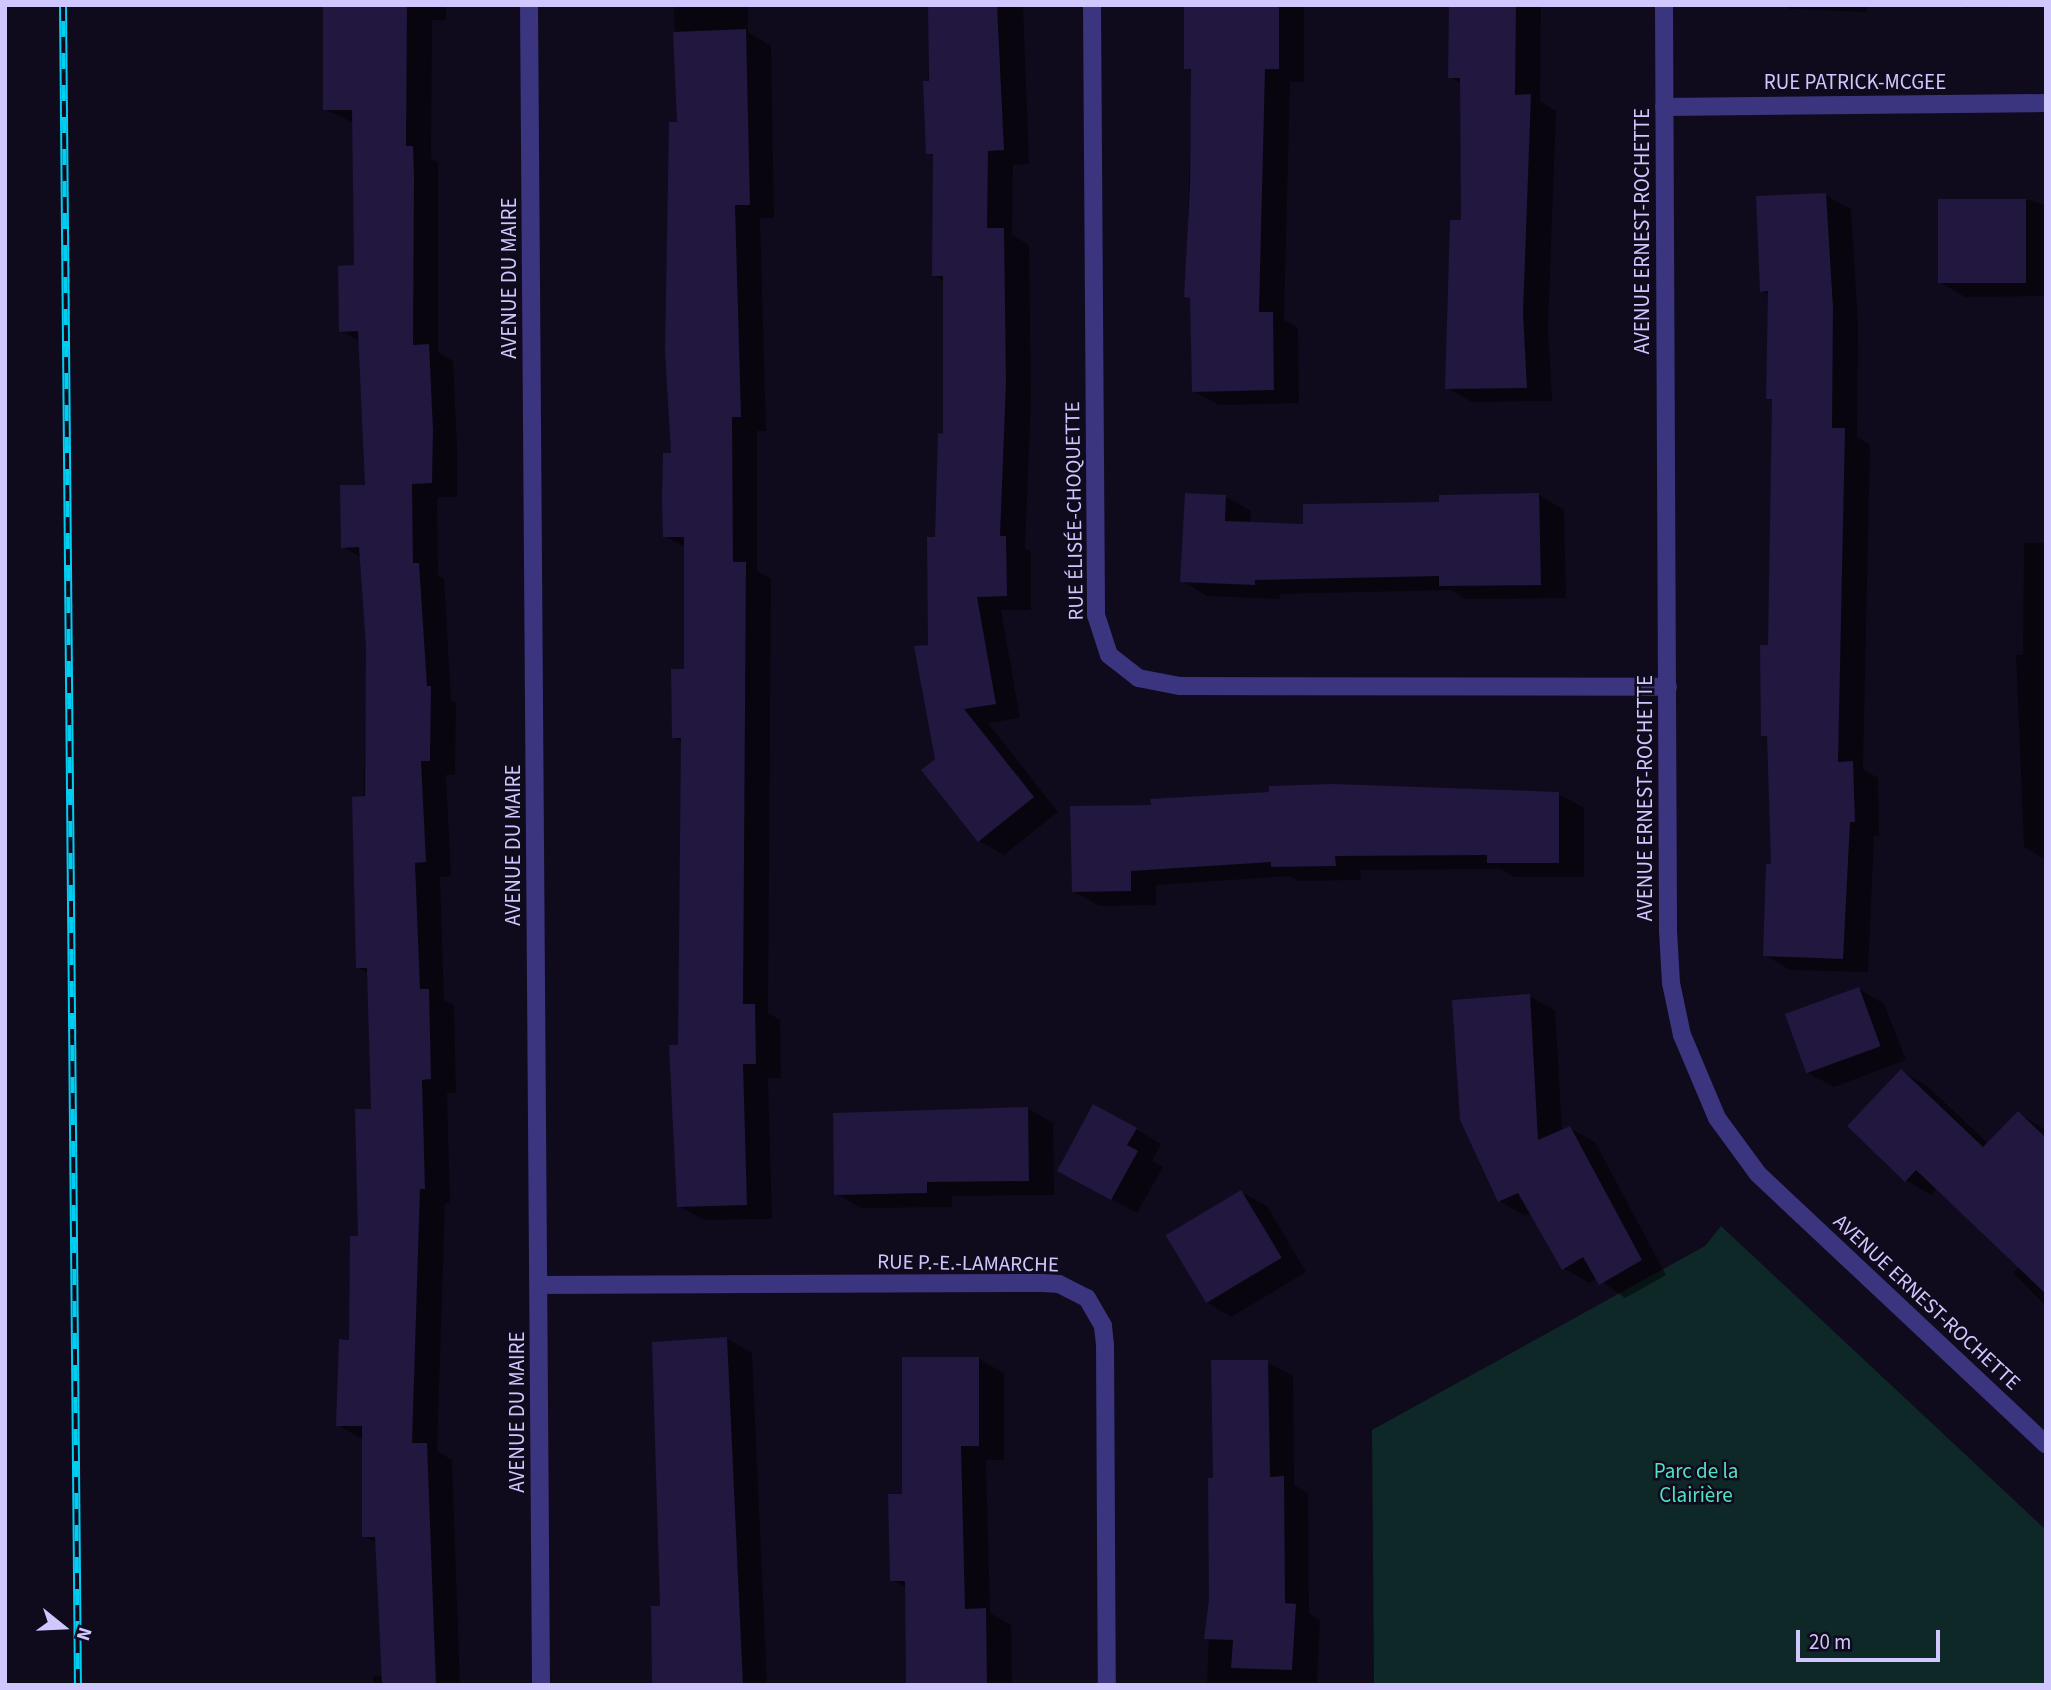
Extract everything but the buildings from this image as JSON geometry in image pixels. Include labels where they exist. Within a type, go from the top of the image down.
[{"type":"street","name":"AVENUE DU MAIRE","points":[[529,5],[541,1685]]},
{"type":"street","name":"RUE ÉLISÉE-CHOQUETTE","points":[[1092,5],[1096,615],[1109,655],[1138,678],[1180,686],[1668,687]]},
{"type":"street","name":"AVENUE ERNEST-ROCHETTE","points":[[1664,5],[1671,983],[1682,1035],[1704,1092],[1758,1174],[2046,1444]]},
{"type":"street","name":"RUE PATRICK-MCGEE","points":[[1664,107],[2046,103]]},
{"type":"street","name":"RUE P.-E.-LAMARCHE","points":[[539,1285],[1042,1283],[1059,1284],[1087,1298],[1103,1326],[1105,1344],[1107,1685]]},
{"type":"green space","name":"Parc de la Clairière","points":[[1721,1226],[2046,1530],[2046,1685],[1374,1685],[1372,1430],[1705,1246]]},
{"type":"railway","points":[[63,5],[78,1685]]}]
